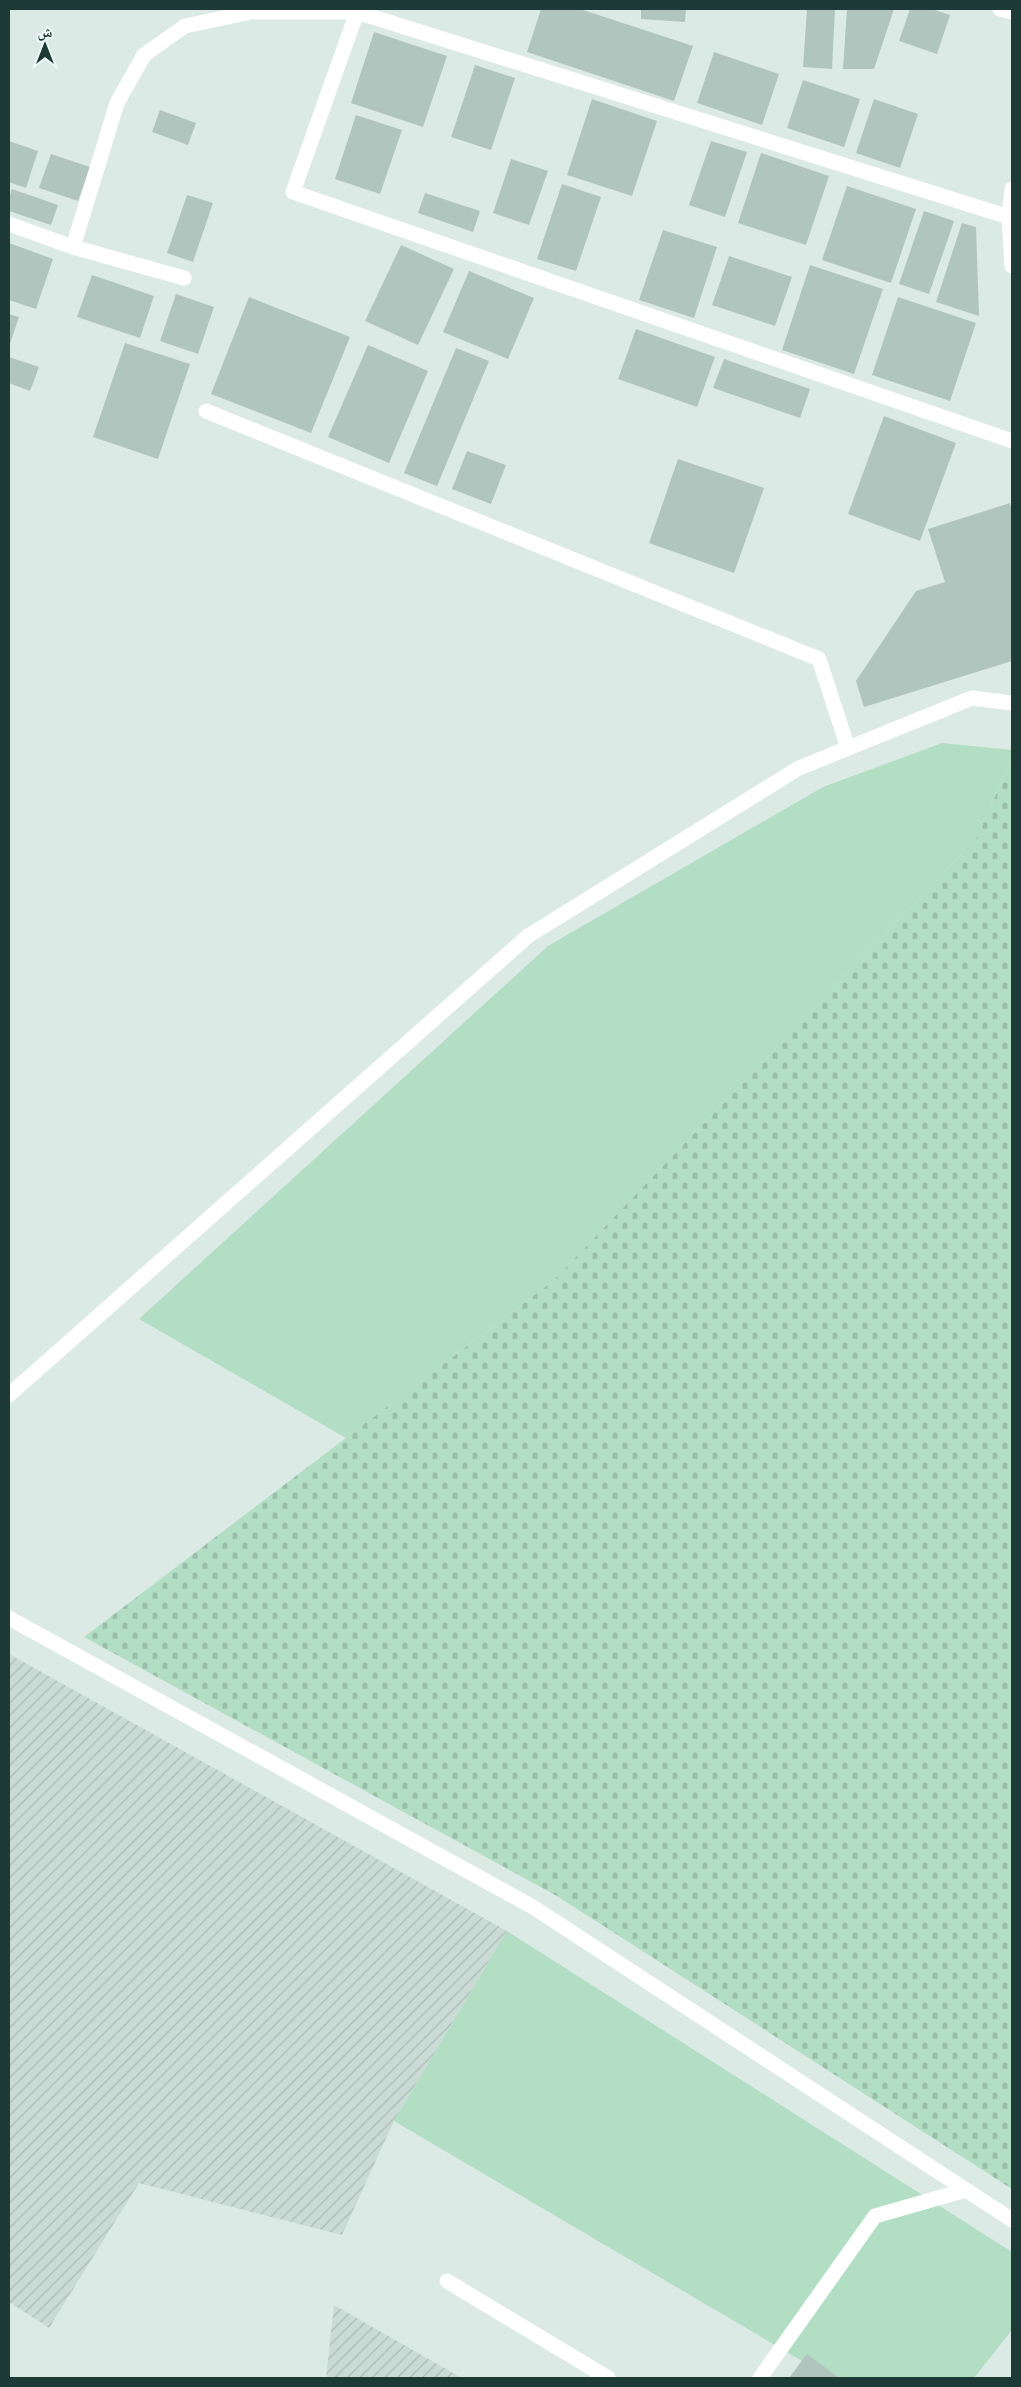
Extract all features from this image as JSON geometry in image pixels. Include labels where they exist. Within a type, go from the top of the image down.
[{"type":"street","points":[[73,248],[117,104],[144,55],[185,26],[251,12],[357,12],[373,9]]},
{"type":"street","points":[[1000,9],[1012,12]]},
{"type":"street","points":[[357,12],[1009,218]]},
{"type":"street","points":[[357,12],[293,192],[1012,441]]},
{"type":"street","points":[[1012,189],[1009,218],[1012,266]]},
{"type":"street","points":[[9,224],[73,248],[184,278]]},
{"type":"street","points":[[206,411],[819,659],[848,748]]},
{"type":"street","points":[[9,1395],[528,936],[799,768],[972,698],[1012,703]]},
{"type":"street","points":[[9,1618],[533,1907],[1012,2220]]},
{"type":"street","points":[[760,2378],[875,2216],[966,2190]]},
{"type":"street","points":[[447,2281],[608,2378]]},
{"type":"shaded area","points":[[9,1654],[507,1931],[394,2121],[342,2235],[139,2183],[49,2328],[9,2302]]},
{"type":"shaded area","points":[[334,2305],[462,2378],[326,2378]]},
{"type":"green space","points":[[942,743],[1012,750],[1012,759],[976,839],[554,1280],[346,1438],[139,1319],[548,946],[823,787]]},
{"type":"green space","points":[[1012,759],[1012,2189],[557,1896],[84,1637],[554,1280],[976,839]]},
{"type":"green space","points":[[507,1931],[1012,2252],[1012,2330],[974,2378],[831,2378],[394,2121]]},
{"type":"building","points":[[541,9],[580,9],[693,46],[674,101],[527,52]]},
{"type":"building","points":[[641,9],[686,9],[685,22],[641,19]]},
{"type":"building","points":[[807,9],[835,9],[832,69],[803,67]]},
{"type":"building","points":[[847,9],[894,9],[874,69],[843,69]]},
{"type":"building","points":[[910,9],[932,9],[950,15],[937,54],[899,41]]},
{"type":"building","points":[[374,32],[447,56],[423,127],[351,103]]},
{"type":"building","points":[[714,52],[779,74],[762,125],[697,103]]},
{"type":"building","points":[[475,65],[515,78],[491,150],[451,137]]},
{"type":"building","points":[[803,80],[860,99],[844,147],[787,128]]},
{"type":"building","points":[[592,99],[657,121],[632,196],[567,175]]},
{"type":"building","points":[[874,99],[918,114],[900,168],[856,153]]},
{"type":"building","points":[[160,110],[196,123],[188,145],[152,132]]},
{"type":"building","points":[[356,115],[402,130],[380,194],[335,179]]},
{"type":"building","points":[[9,141],[38,151],[26,188],[9,182]]},
{"type":"building","points":[[711,141],[747,152],[725,217],[689,205]]},
{"type":"building","points":[[761,153],[829,176],[806,245],[738,223]]},
{"type":"building","points":[[51,154],[90,167],[78,201],[39,188]]},
{"type":"building","points":[[511,159],[548,171],[529,225],[493,213]]},
{"type":"building","points":[[562,184],[601,197],[576,271],[537,259]]},
{"type":"building","points":[[847,186],[916,209],[891,283],[822,260]]},
{"type":"building","points":[[12,189],[58,205],[51,225],[9,211],[9,198]]},
{"type":"building","points":[[425,193],[480,211],[473,232],[418,213]]},
{"type":"building","points":[[187,195],[213,203],[193,262],[167,253]]},
{"type":"building","points":[[924,211],[954,221],[929,294],[899,284]]},
{"type":"building","points":[[962,223],[976,227],[979,316],[936,302]]},
{"type":"building","points":[[663,230],[717,247],[694,318],[639,300]]},
{"type":"building","points":[[9,243],[53,259],[36,309],[9,300]]},
{"type":"building","points":[[401,245],[454,269],[418,345],[365,321]]},
{"type":"building","points":[[729,256],[792,277],[775,326],[712,305]]},
{"type":"building","points":[[810,265],[883,289],[854,374],[782,350]]},
{"type":"building","points":[[469,271],[534,298],[508,359],[443,332]]},
{"type":"building","points":[[92,275],[154,296],[140,338],[77,317]]},
{"type":"building","points":[[176,294],[214,307],[198,354],[160,341]]},
{"type":"building","points":[[249,297],[350,337],[311,433],[211,394]]},
{"type":"building","points":[[898,297],[976,323],[950,401],[872,375]]},
{"type":"building","points":[[9,314],[19,317],[10,344],[9,343]]},
{"type":"building","points":[[636,329],[715,357],[697,407],[618,379]]},
{"type":"building","points":[[125,343],[190,364],[158,459],[93,437]]},
{"type":"building","points":[[368,345],[428,371],[389,463],[328,437]]},
{"type":"building","points":[[456,348],[489,361],[437,486],[404,473]]},
{"type":"building","points":[[9,357],[39,367],[30,391],[9,383]]},
{"type":"building","points":[[724,359],[810,389],[800,418],[713,388]]},
{"type":"building","points":[[884,416],[956,443],[920,541],[848,514]]},
{"type":"building","points":[[467,451],[506,465],[491,504],[452,489]]},
{"type":"building","points":[[678,459],[764,488],[734,573],[649,543]]},
{"type":"building","points":[[1010,503],[1012,510],[1012,661],[864,707],[856,681],[916,591],[945,582],[928,529]]},
{"type":"building","points":[[807,2354],[839,2378],[789,2378]]}]
